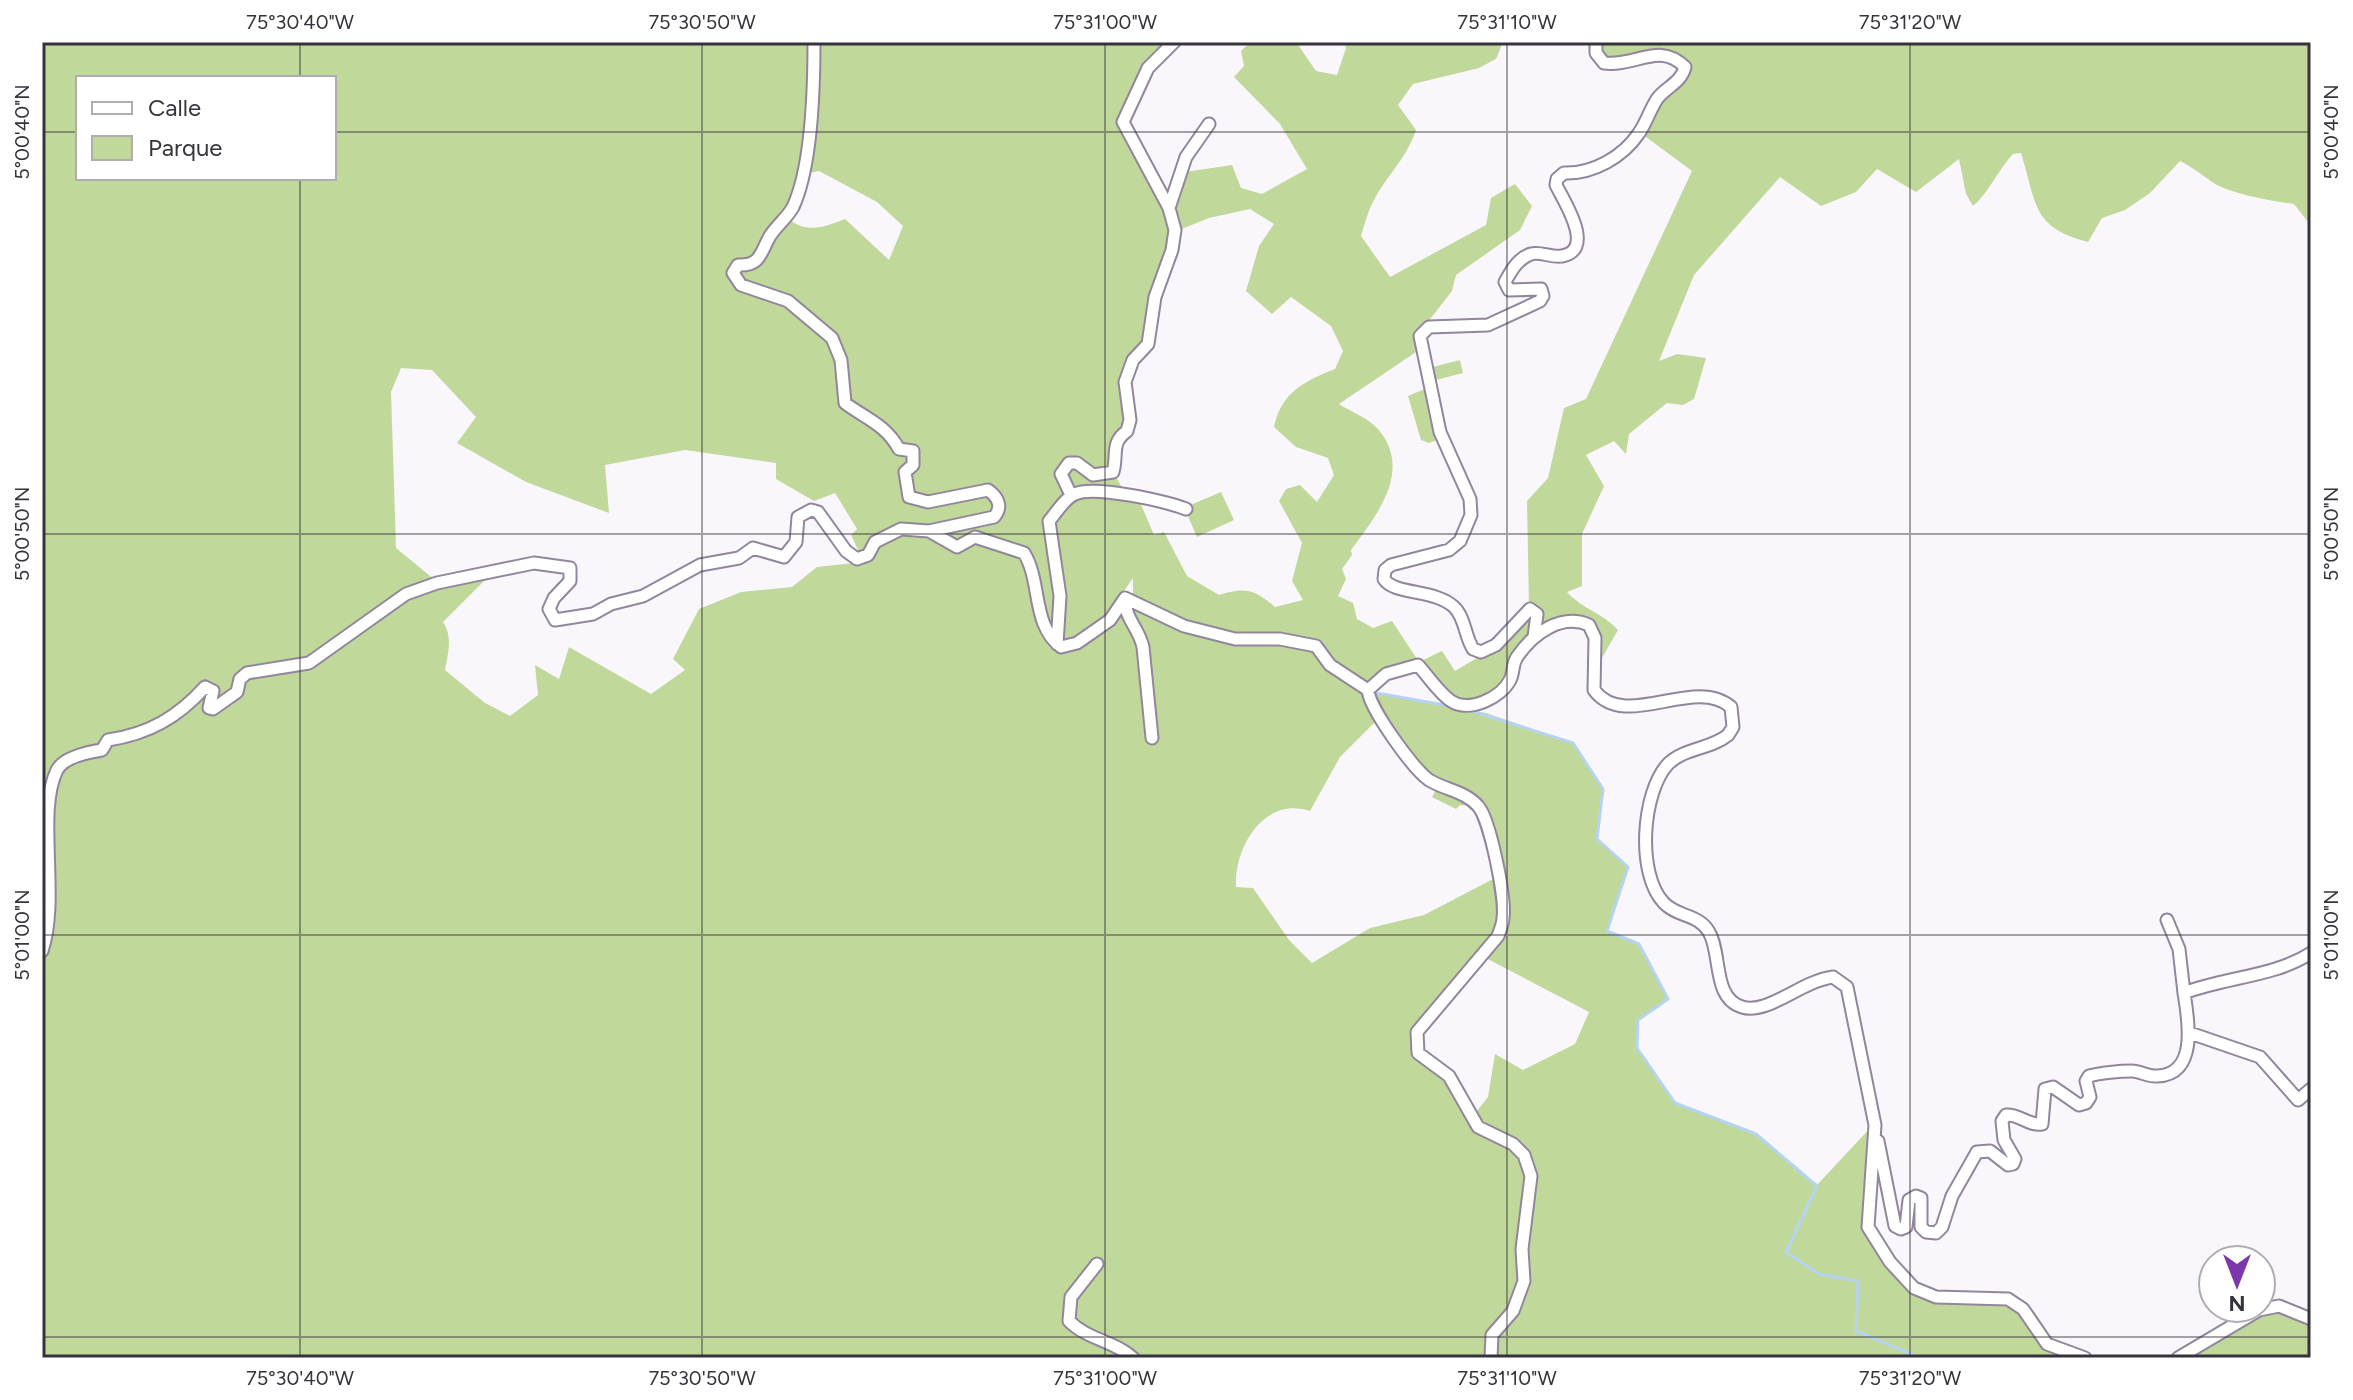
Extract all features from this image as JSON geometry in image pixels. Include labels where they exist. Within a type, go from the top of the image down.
[{"type":"street","points":[[42,951],[47,931],[51,871],[49,799],[57,770],[83,754],[102,750],[108,740],[168,722],[184,711],[205,687],[213,691],[209,708],[213,709],[237,692],[240,679],[247,673],[309,663],[406,594],[437,583],[534,563],[561,565],[573,573],[566,589],[554,598],[549,613],[555,620],[569,620],[643,596],[700,565],[739,558],[753,548],[784,557],[796,542],[798,517],[811,510],[818,512],[846,551],[857,559],[868,555],[875,542],[901,529],[929,531],[994,517],[999,507],[998,499],[988,490],[928,502],[909,497],[905,472],[913,465],[913,451],[899,449],[890,433],[878,422],[845,403],[841,360],[832,338],[788,301],[741,285],[733,273],[738,265],[750,265],[760,259],[772,233],[794,205],[813,112],[814,42]]},
{"type":"street","points":[[1071,495],[1061,474],[1063,467],[1077,463],[1093,475],[1102,477],[1113,472],[1114,447],[1118,438],[1127,431],[1130,420],[1125,382],[1133,360],[1148,344],[1155,297],[1172,250],[1175,230],[1169,208],[1123,122],[1148,68],[1174,42]]},
{"type":"street","points":[[1534,637],[1537,614],[1530,609],[1496,645],[1481,652],[1473,649],[1455,608],[1423,591],[1396,589],[1384,579],[1385,570],[1391,565],[1449,550],[1460,541],[1471,515],[1470,499],[1440,432],[1420,336],[1429,327],[1488,325],[1540,301],[1541,289],[1518,292],[1509,290],[1505,282],[1518,262],[1532,253],[1559,257],[1570,254],[1576,246],[1578,235],[1556,185],[1557,179],[1564,173],[1577,173],[1606,163],[1626,148],[1639,133],[1658,98],[1683,77],[1685,67],[1676,57],[1658,52],[1628,63],[1604,63],[1596,53],[1596,42]]},
{"type":"street","points":[[1169,208],[1186,157],[1209,124]]},
{"type":"street","points":[[1057,644],[1060,596],[1049,521],[1071,495],[1085,491],[1164,501],[1186,509]]},
{"type":"street","points":[[929,531],[957,547],[975,537],[1024,553],[1035,570],[1043,627],[1057,644],[1069,645],[1087,637],[1110,620],[1125,598]]},
{"type":"street","points":[[1125,598],[1184,626],[1235,639],[1280,639],[1316,646],[1330,665],[1368,690],[1370,704],[1387,730],[1426,778],[1465,795],[1480,807],[1503,899],[1503,919],[1498,936],[1417,1032],[1416,1044],[1418,1053],[1449,1076],[1478,1127],[1513,1144],[1524,1155],[1531,1176],[1522,1249],[1524,1281],[1513,1311],[1492,1335],[1491,1358]]},
{"type":"street","points":[[1125,598],[1125,614],[1139,633],[1143,647],[1152,738]]},
{"type":"street","points":[[1368,690],[1386,674],[1418,665],[1452,702],[1471,705],[1487,700],[1510,681],[1515,659],[1534,637],[1561,621],[1577,620],[1589,625],[1595,638],[1594,690],[1608,704],[1618,706],[1677,699],[1714,699],[1731,707],[1733,727],[1728,735],[1675,759],[1661,776],[1646,830],[1645,853],[1649,875],[1662,902],[1706,927],[1711,936],[1722,987],[1729,999],[1740,1006],[1771,1005],[1815,979],[1833,977],[1842,981],[1849,994],[1895,1226],[1901,1229],[1906,1227],[1909,1200],[1916,1196],[1921,1198],[1921,1227],[1926,1232],[1936,1233],[1942,1227],[1952,1196],[1977,1152],[1990,1151],[2008,1165],[2013,1164],[2015,1159],[2004,1140],[2002,1121],[2006,1115],[2015,1114],[2034,1125],[2042,1124],[2045,1089],[2053,1087],[2071,1101],[2086,1103],[2090,1097],[2086,1081],[2095,1074],[2132,1071],[2158,1077],[2181,1063],[2190,1033],[2179,949],[2167,920]]},
{"type":"street","points":[[2184,993],[2215,981],[2298,961],[2311,953]]},
{"type":"street","points":[[2190,1033],[2260,1057],[2298,1100],[2311,1089]]},
{"type":"street","points":[[1875,1125],[1868,1227],[1890,1262],[1914,1288],[1936,1297],[2008,1299],[2023,1309],[2047,1344],[2085,1358]]},
{"type":"street","points":[[1097,1264],[1071,1297],[1069,1321],[1081,1333],[1124,1350],[1133,1358]]},
{"type":"street","points":[[2178,1358],[2259,1310],[2279,1306],[2311,1319]]},
{"type":"green space","points":[[42,42],[811,42],[810,111],[791,204],[758,257],[730,272],[793,309],[823,334],[833,347],[838,361],[842,404],[911,454],[907,499],[981,494],[992,497],[994,512],[930,528],[900,526],[861,556],[851,535],[857,529],[835,493],[814,501],[776,479],[776,463],[685,450],[605,465],[609,513],[526,482],[457,443],[476,417],[432,370],[401,368],[391,392],[396,548],[435,580],[308,661],[248,669],[237,686],[212,706],[212,685],[182,709],[54,768],[42,940]]},
{"type":"green space","points":[[817,42],[1170,42],[1119,122],[1166,209],[1172,230],[1146,342],[1130,359],[1127,420],[1110,470],[1102,473],[1068,460],[1060,465],[1057,473],[1067,494],[1046,520],[1057,597],[1054,635],[1044,616],[1035,572],[1026,550],[1000,541],[957,544],[937,532],[995,520],[996,492],[928,499],[911,495],[908,449],[848,401],[844,359],[789,299],[738,278],[740,268],[749,267],[763,258],[789,219],[809,228],[845,219],[889,260],[903,226],[877,202],[819,171],[805,174]]},
{"type":"green space","points":[[1250,42],[1296,42],[1316,71],[1337,75],[1346,48],[1344,42],[1503,42],[1496,59],[1479,68],[1413,84],[1398,105],[1416,130],[1371,206],[1361,236],[1390,277],[1486,225],[1491,198],[1515,184],[1532,206],[1520,230],[1456,275],[1452,291],[1427,323],[1419,350],[1339,404],[1377,428],[1388,444],[1392,459],[1388,491],[1342,569],[1346,579],[1338,596],[1353,603],[1357,619],[1373,628],[1392,621],[1419,662],[1442,651],[1455,671],[1482,655],[1531,612],[1531,635],[1519,661],[1501,685],[1479,701],[1466,703],[1454,699],[1418,662],[1384,672],[1368,686],[1332,662],[1318,643],[1236,636],[1185,623],[1133,595],[1133,578],[1095,626],[1062,643],[1053,522],[1073,497],[1085,494],[1140,502],[1154,535],[1164,532],[1187,576],[1219,595],[1249,591],[1275,607],[1303,600],[1292,581],[1302,543],[1279,501],[1286,489],[1300,485],[1317,502],[1334,475],[1328,458],[1296,447],[1274,427],[1288,397],[1313,378],[1335,369],[1343,351],[1331,326],[1291,297],[1272,314],[1246,291],[1259,246],[1274,224],[1250,209],[1209,218],[1179,230],[1173,207],[1185,172],[1232,165],[1241,188],[1262,194],[1307,169],[1280,124],[1234,77],[1244,66],[1241,51]]},
{"type":"green space","points":[[1600,42],[2311,42],[2311,226],[2294,204],[2229,190],[2180,161],[2150,193],[2125,210],[2102,218],[2088,242],[2069,236],[2046,221],[2034,200],[2021,153],[2013,154],[1973,206],[1966,194],[1959,159],[1916,192],[1877,169],[1856,192],[1821,206],[1780,177],[1694,275],[1659,361],[1677,354],[1706,358],[1694,399],[1683,405],[1667,403],[1629,434],[1626,454],[1614,441],[1586,455],[1604,486],[1582,534],[1582,586],[1567,592],[1618,630],[1599,663],[1592,623],[1538,631],[1539,609],[1529,606],[1527,501],[1548,478],[1564,408],[1586,399],[1692,171],[1642,134],[1661,100],[1685,78],[1677,55],[1658,49],[1606,60],[1599,52]]},
{"type":"green space","points":[[1460,360],[1463,373],[1432,381],[1429,368]]},
{"type":"green space","points":[[1427,388],[1440,439],[1429,443],[1421,440],[1408,396]]},
{"type":"green space","points":[[1076,466],[1094,477],[1115,475],[1125,493],[1073,491],[1065,469]]},
{"type":"green space","points":[[1221,492],[1234,520],[1197,537],[1186,512],[1188,506]]},
{"type":"green space","points":[[901,532],[928,534],[956,550],[975,541],[1022,555],[1043,630],[1060,650],[1096,634],[1122,605],[1124,616],[1140,647],[1148,732],[1154,730],[1146,647],[1142,632],[1129,613],[1128,601],[1182,628],[1235,642],[1280,642],[1314,648],[1327,667],[1365,692],[1377,720],[1340,757],[1310,811],[1294,808],[1279,811],[1255,828],[1240,856],[1236,887],[1253,888],[1289,940],[1312,963],[1370,928],[1424,915],[1495,878],[1500,918],[1495,934],[1414,1030],[1415,1055],[1446,1079],[1476,1130],[1511,1147],[1521,1157],[1528,1177],[1519,1248],[1521,1281],[1510,1309],[1489,1333],[1487,1358],[1138,1358],[1072,1319],[1073,1298],[1103,1262],[1098,1258],[1070,1295],[1066,1316],[1082,1336],[1129,1358],[42,1358],[42,961],[53,904],[53,801],[58,776],[64,767],[84,756],[104,752],[110,742],[138,736],[163,725],[186,710],[207,690],[206,708],[214,712],[239,694],[249,676],[310,667],[408,597],[490,575],[443,622],[449,639],[445,670],[485,703],[510,716],[538,695],[535,665],[559,679],[569,647],[651,694],[685,670],[673,659],[699,609],[741,592],[792,587],[817,567],[863,562],[878,544]]},
{"type":"green space","points":[[1371,692],[1486,713],[1573,743],[1603,789],[1597,839],[1628,867],[1607,931],[1639,944],[1668,999],[1638,1020],[1637,1048],[1675,1103],[1756,1134],[1817,1185],[1872,1126],[1864,1227],[1911,1291],[2007,1302],[2021,1311],[2045,1346],[2079,1358],[1494,1358],[1495,1336],[1523,1296],[1527,1154],[1480,1125],[1473,1116],[1488,1097],[1495,1054],[1523,1070],[1575,1044],[1589,1012],[1484,957],[1506,919],[1483,806],[1429,776],[1390,728]]},
{"type":"green space","points":[[1437,788],[1473,806],[1460,805],[1456,809],[1432,797]]},
{"type":"green space","points":[[2277,1309],[2311,1322],[2311,1358],[2185,1358],[2242,1324],[2277,1324]]},
{"type":"waterway","points":[[1371,692],[1450,706]]},
{"type":"waterway","points":[[1469,710],[1573,743],[1603,789],[1597,839],[1628,867],[1607,931],[1639,944],[1668,999],[1638,1020],[1637,1048],[1675,1103],[1756,1134],[1817,1186],[1786,1252],[1819,1274],[1858,1281],[1856,1331],[1921,1358]]}]
